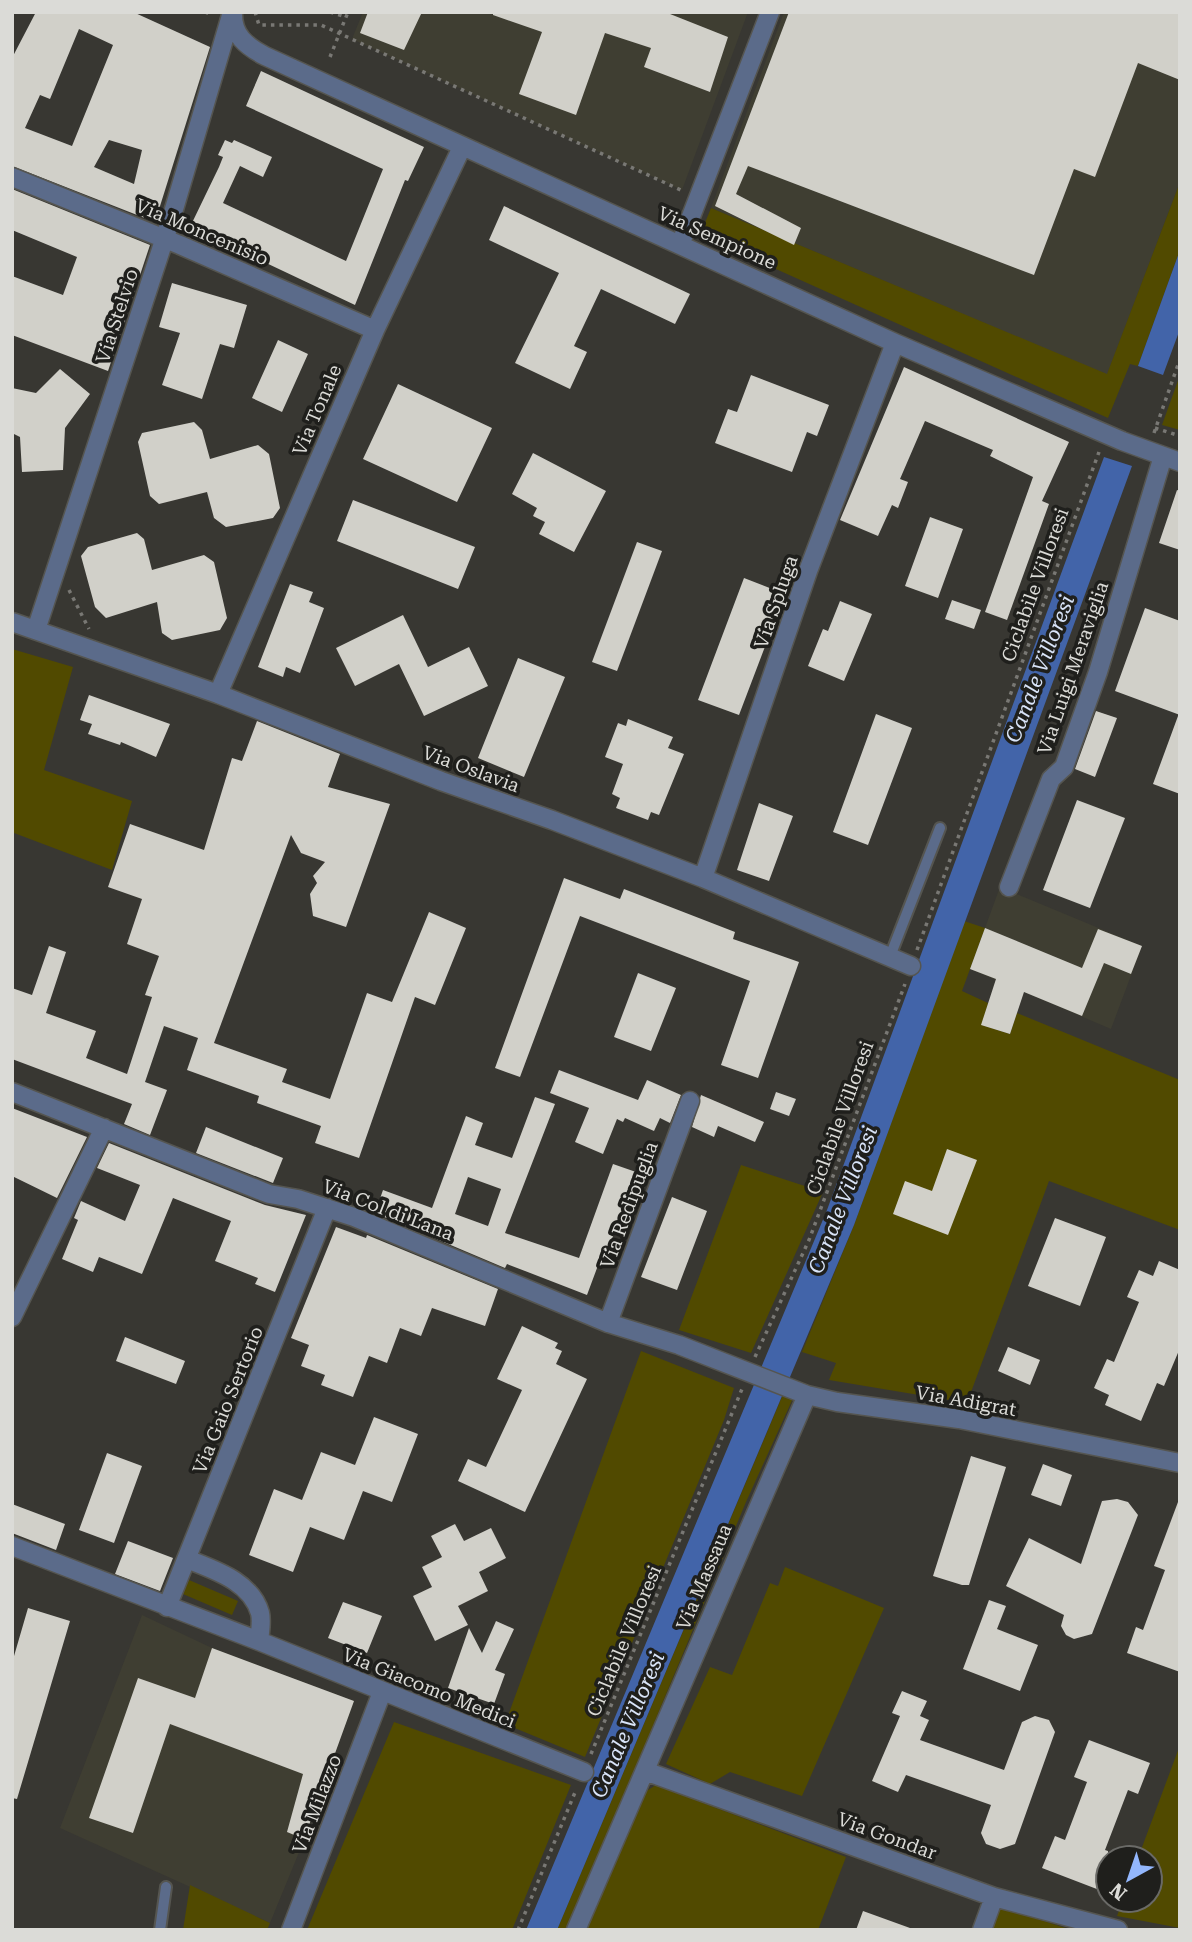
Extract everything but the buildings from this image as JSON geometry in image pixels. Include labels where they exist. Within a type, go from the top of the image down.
[{"type":"street","name":"Via Sempione","points":[[232,12],[237,34],[257,52],[895,343],[1122,441],[1171,459]]},
{"type":"street","name":"Via Stelvio","points":[[36,630],[164,238],[232,12]]},
{"type":"street","points":[[680,245],[770,12]]},
{"type":"street","name":"Via Tonale","points":[[218,694],[375,330],[461,146]]},
{"type":"street","name":"Via Moncenisio","points":[[12,177],[164,238],[375,330]]},
{"type":"street","name":"Via Spluga","points":[[703,878],[808,571],[895,343]]},
{"type":"street","name":"Via Luigi Meraviglia","points":[[1009,887],[1051,779],[1064,767],[1171,459]]},
{"type":"street","name":"Via Oslavia","points":[[12,622],[218,694],[703,878],[911,966]]},
{"type":"street","name":"Via Col di Lana","points":[[12,1093],[269,1194],[327,1208],[608,1323],[678,1345],[750,1373]]},
{"type":"street","name":"Via Redipuglia","points":[[608,1323],[690,1101]]},
{"type":"street","points":[[12,1317],[104,1128]]},
{"type":"street","name":"Via Gaio Sertorio","points":[[167,1607],[327,1208]]},
{"type":"street","name":"Via Adigrat","points":[[750,1373],[801,1393],[837,1402],[960,1419],[1180,1463]]},
{"type":"street","name":"Via Massaua","points":[[576,1930],[645,1771],[801,1393]]},
{"type":"street","name":"Via Giacomo Medici","points":[[12,1546],[259,1641],[584,1772]]},
{"type":"street","points":[[187,1559],[230,1577],[252,1597],[260,1614],[259,1641]]},
{"type":"street","name":"Via Milazzo","points":[[291,1930],[382,1692]]},
{"type":"street","name":"Via Gondar","points":[[645,1771],[994,1897],[1098,1928],[1118,1930]]},
{"type":"street","points":[[982,1930],[994,1897]]},
{"type":"lane","points":[[889,958],[940,828]]},
{"type":"lane","points":[[160,1930],[166,1887]]},
{"type":"path","points":[[205,12],[212,15]]},
{"type":"path","points":[[255,12],[259,25],[321,25],[340,33],[696,199]]},
{"type":"path","points":[[330,12],[347,15],[330,57]]},
{"type":"path","points":[[1153,436],[1180,359]]},
{"type":"path","points":[[1155,428],[1180,436]]},
{"type":"path","name":"Ciclabile Villoresi","points":[[518,1930],[750,1373],[809,1240],[1099,452],[1116,457],[1122,441]]},
{"type":"path","points":[[57,566],[101,653]]},
{"type":"shaded area","points":[[363,12],[748,12],[682,190],[352,39]]},
{"type":"shaded area","points":[[784,12],[1180,12],[1180,182],[1107,375],[711,208]]},
{"type":"shaded area","points":[[1180,182],[1180,250],[1138,366],[1130,364],[1108,418],[700,235],[711,208],[1107,374]]},
{"type":"shaded area","points":[[1180,375],[1180,430],[1162,425]]},
{"type":"shaded area","points":[[12,649],[73,667],[44,770],[132,801],[112,870],[14,833],[12,836]]},
{"type":"shaded area","points":[[1000,887],[1142,946],[1111,1029],[970,969]]},
{"type":"shaded area","points":[[964,921],[985,928],[962,991],[988,1003],[982,1025],[1010,1034],[1017,1013],[1180,1080],[1180,1230],[1049,1181],[967,1403],[829,1380],[836,1363],[802,1352],[854,1225]]},
{"type":"shaded area","points":[[741,1165],[823,1192],[751,1353],[679,1330]]},
{"type":"shaded area","points":[[641,1351],[734,1388],[724,1420],[585,1757],[505,1724]]},
{"type":"shaded area","points":[[784,1392],[794,1396],[746,1502],[568,1930],[557,1930]]},
{"type":"shaded area","points":[[785,1567],[884,1608],[802,1796],[730,1772],[710,1784],[666,1764],[710,1667],[732,1675],[770,1583],[778,1586]]},
{"type":"shaded area","points":[[189,1580],[238,1601],[232,1615],[183,1594]]},
{"type":"shaded area","points":[[142,1615],[212,1648],[354,1701],[302,1845],[270,1923],[60,1828]]},
{"type":"shaded area","points":[[394,1722],[571,1785],[512,1930],[307,1930]]},
{"type":"shaded area","points":[[1180,1745],[1180,1928],[1117,1916],[1164,1914],[1164,1844],[1143,1844]]},
{"type":"shaded area","points":[[656,1785],[846,1857],[818,1930],[583,1930],[640,1795]]},
{"type":"shaded area","points":[[190,1885],[270,1923],[267,1930],[183,1930]]},
{"type":"shaded area","points":[[999,1907],[1072,1930],[990,1930]]},
{"type":"water","points":[[1180,250],[1180,329],[1163,375],[1138,366]]},
{"type":"water","name":"Canale Villoresi","points":[[1104,457],[1132,466],[854,1225],[557,1930],[526,1930],[827,1210]]}]
